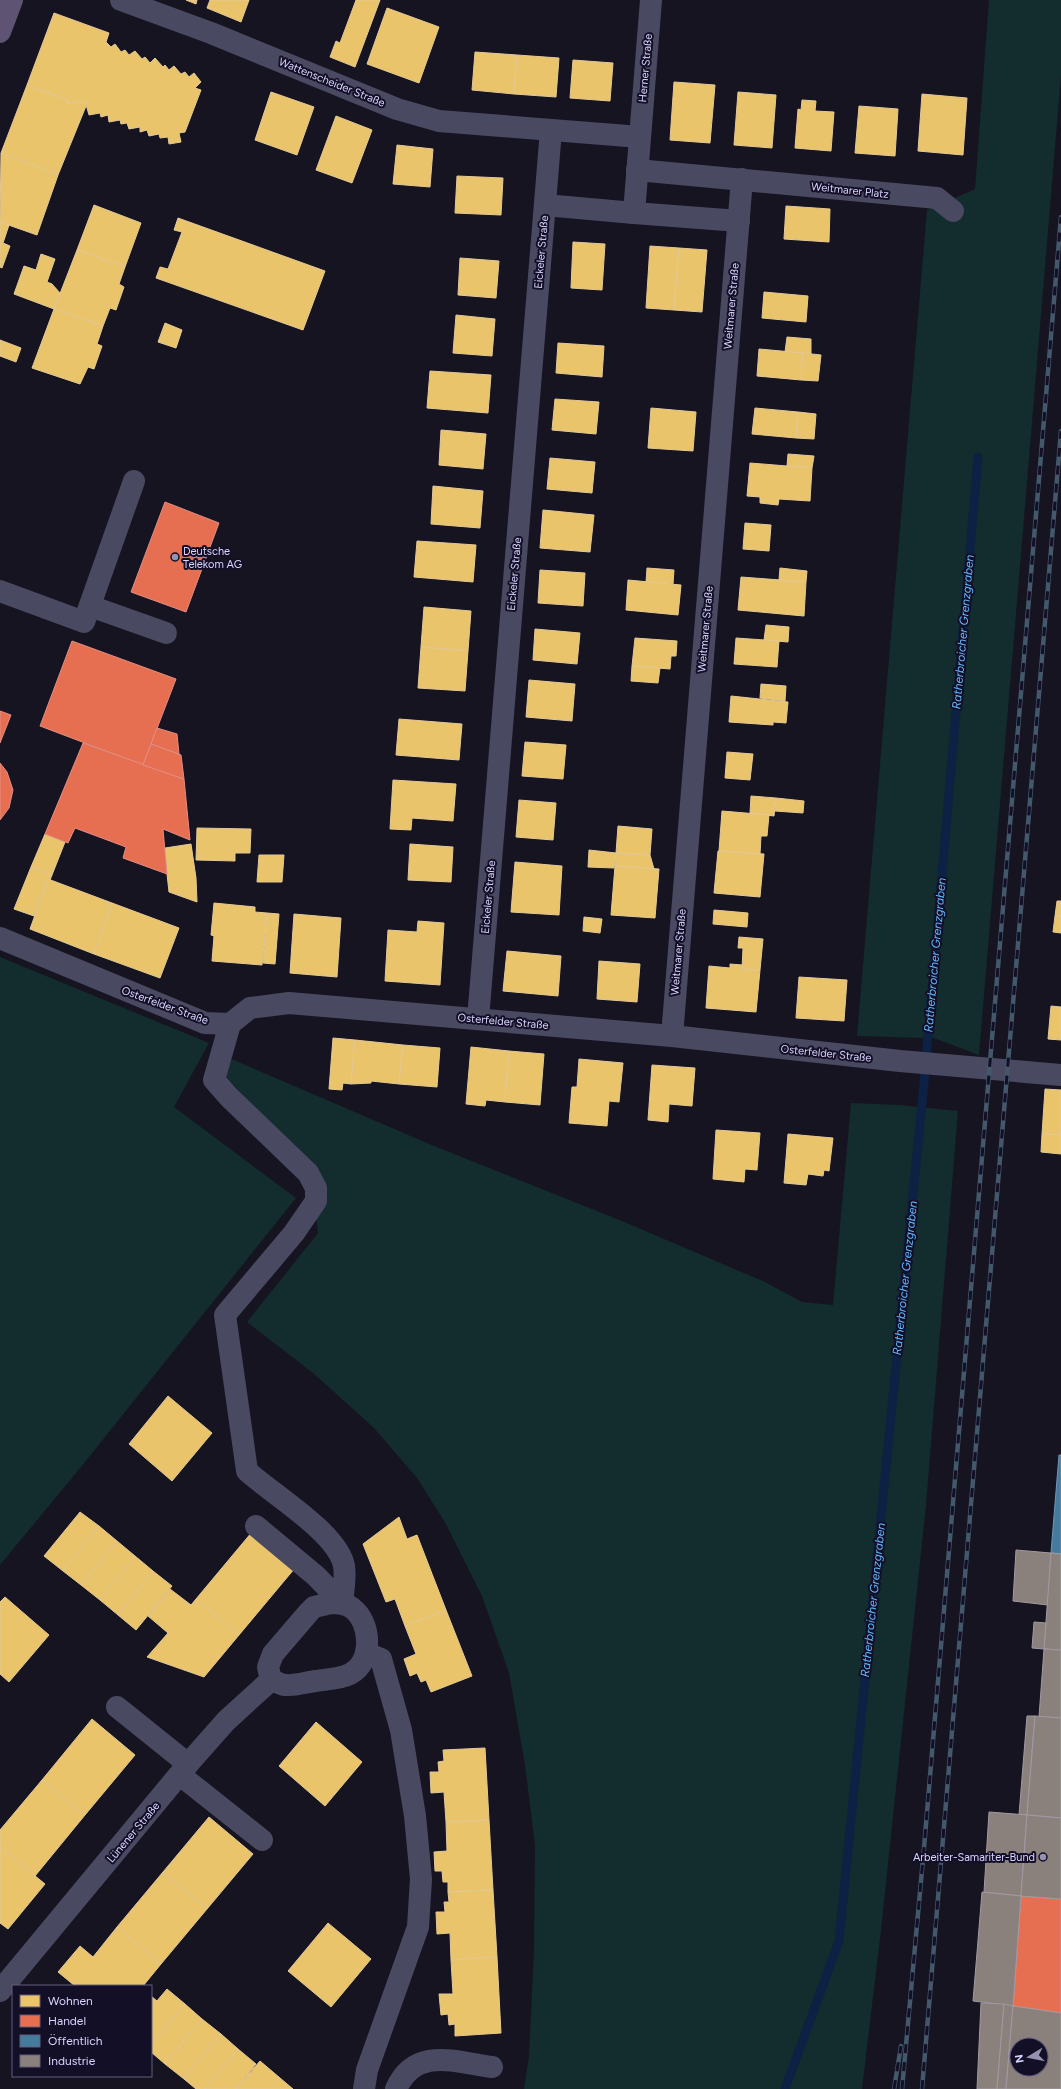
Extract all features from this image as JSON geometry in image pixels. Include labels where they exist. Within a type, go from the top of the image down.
[{"type":"main road","points":[[0,32],[12,0]]},
{"type":"street","name":"Wattenscheider Straße","points":[[121,0],[211,34],[397,109],[439,121],[551,130]]},
{"type":"street","name":"Herner Straße","points":[[640,137],[651,0]]},
{"type":"street","points":[[551,130],[640,137],[634,213]]},
{"type":"street","name":"Eickeler Straße","points":[[478,1019],[551,130]]},
{"type":"street","name":"Weitmarer Platz","points":[[637,170],[937,198],[953,211]]},
{"type":"street","points":[[545,206],[739,221],[742,179]]},
{"type":"street","name":"Weitmarer Straße","points":[[672,1036],[739,221]]},
{"type":"street","points":[[0,591],[84,622],[134,481]]},
{"type":"street","points":[[90,606],[166,633]]},
{"type":"street","name":"Osterfelder Straße","points":[[0,938],[205,1023],[230,1024],[250,1008],[289,1003],[672,1036],[900,1062],[1061,1074]]},
{"type":"street","points":[[230,1024],[214,1080],[229,1097],[308,1172],[316,1188],[316,1201],[294,1233],[225,1314],[247,1471],[316,1522],[338,1551],[344,1567],[342,1603]]},
{"type":"street","points":[[256,1526],[316,1576],[342,1603],[352,1608],[364,1623],[368,1643],[366,1653],[358,1668],[349,1674],[286,1685],[271,1680],[268,1667],[273,1654],[309,1612],[314,1607],[324,1604],[342,1603]]},
{"type":"street","points":[[364,2089],[367,2070],[418,1927],[421,1879],[415,1816],[401,1730],[381,1659],[366,1653]]},
{"type":"street","name":"Lünener Straße","points":[[0,1991],[226,1720],[271,1680]]},
{"type":"street","points":[[117,1707],[262,1840]]},
{"type":"street","points":[[396,2089],[408,2071],[417,2064],[431,2059],[492,2067]]},
{"type":"green space","points":[[989,0],[1061,0],[1061,76],[979,1055],[931,1037],[981,455],[976,456],[924,1038],[857,1036],[927,210],[975,189]]},
{"type":"green space","points":[[0,957],[209,1043],[174,1107],[296,1198],[81,1467],[0,1565]]},
{"type":"green space","points":[[229,1058],[434,1146],[622,1221],[765,1282],[802,1302],[833,1305],[851,1103],[900,1105],[958,1111],[926,1505],[881,1930],[862,2089],[524,2089],[529,2056],[534,1949],[535,1845],[525,1765],[509,1673],[482,1596],[446,1524],[417,1478],[374,1428],[313,1373],[247,1322],[318,1233],[310,1167],[225,1076]]},
{"type":"building: Wohnen","points":[[186,0],[197,0],[196,4]]},
{"type":"building: Wohnen","points":[[210,0],[249,0],[241,22],[207,8]]},
{"type":"building: Wohnen","points":[[356,0],[380,0],[355,67],[330,57],[336,41],[340,43]]},
{"type":"building: Wohnen","points":[[387,8],[439,27],[419,83],[367,64]]},
{"type":"building: Wohnen","points":[[54,13],[109,33],[106,42],[111,47],[115,44],[121,52],[125,50],[129,55],[135,51],[142,59],[145,57],[150,63],[155,58],[163,67],[165,65],[169,70],[174,66],[181,74],[185,72],[189,77],[194,73],[201,82],[195,88],[201,90],[185,132],[179,133],[181,142],[169,144],[168,137],[160,138],[159,134],[149,136],[147,130],[140,132],[140,127],[129,129],[127,123],[121,124],[120,120],[109,122],[108,115],[101,117],[100,113],[89,115],[85,101],[67,104],[67,100],[27,85]]},
{"type":"building: Wohnen","points":[[475,52],[517,55],[514,94],[472,90]]},
{"type":"building: Wohnen","points":[[517,55],[559,58],[556,97],[514,94]]},
{"type":"building: Wohnen","points":[[573,60],[613,63],[610,101],[570,98]]},
{"type":"building: Wohnen","points":[[674,82],[715,85],[710,143],[670,140]]},
{"type":"building: Wohnen","points":[[27,85],[67,100],[67,104],[85,101],[86,106],[58,175],[1,153]]},
{"type":"building: Wohnen","points":[[271,92],[314,107],[297,155],[255,140]]},
{"type":"building: Wohnen","points":[[738,92],[776,95],[772,148],[734,145]]},
{"type":"building: Wohnen","points":[[922,94],[967,98],[963,155],[918,151]]},
{"type":"building: Wohnen","points":[[802,100],[816,101],[815,111],[834,112],[831,151],[795,148],[798,109],[801,110]]},
{"type":"building: Wohnen","points":[[859,106],[898,109],[895,156],[855,153]]},
{"type":"building: Wohnen","points":[[336,116],[372,130],[352,183],[316,170]]},
{"type":"building: Wohnen","points":[[397,145],[433,149],[430,187],[393,184]]},
{"type":"building: Wohnen","points":[[1,153],[58,175],[37,235],[0,222]]},
{"type":"building: Wohnen","points":[[457,176],[503,178],[501,215],[455,213]]},
{"type":"building: Wohnen","points":[[94,205],[141,223],[125,267],[77,250]]},
{"type":"building: Wohnen","points":[[786,206],[830,209],[829,242],[784,239]]},
{"type":"building: Wohnen","points":[[178,218],[325,271],[303,330],[156,278],[160,267],[168,269],[182,232],[174,230]]},
{"type":"building: Wohnen","points":[[0,222],[9,225],[3,243],[10,246],[2,268],[0,267]]},
{"type":"building: Wohnen","points":[[573,242],[605,244],[602,290],[571,288]]},
{"type":"building: Wohnen","points":[[650,246],[679,248],[674,310],[646,308]]},
{"type":"building: Wohnen","points":[[679,248],[707,250],[702,312],[674,310]]},
{"type":"building: Wohnen","points":[[77,250],[125,267],[119,284],[124,287],[116,310],[110,308],[103,326],[54,309]]},
{"type":"building: Wohnen","points":[[41,254],[55,259],[47,282],[52,284],[60,293],[54,309],[14,294],[24,266],[36,270]]},
{"type":"building: Wohnen","points":[[460,258],[499,261],[496,298],[458,295]]},
{"type":"building: Wohnen","points":[[764,292],[808,296],[806,322],[762,318]]},
{"type":"building: Wohnen","points":[[54,309],[103,326],[97,344],[102,346],[94,369],[88,367],[80,384],[32,368]]},
{"type":"building: Wohnen","points":[[456,315],[495,319],[492,356],[453,353]]},
{"type":"building: Wohnen","points":[[165,323],[182,330],[176,348],[158,342]]},
{"type":"building: Wohnen","points":[[787,337],[811,339],[811,354],[785,352]]},
{"type":"building: Wohnen","points":[[0,340],[21,348],[16,362],[0,356]]},
{"type":"building: Wohnen","points":[[558,343],[604,346],[602,377],[556,373]]},
{"type":"building: Wohnen","points":[[759,349],[803,353],[801,380],[757,376]]},
{"type":"building: Wohnen","points":[[803,353],[821,355],[818,381],[801,380]]},
{"type":"building: Wohnen","points":[[430,371],[491,375],[488,413],[427,408]]},
{"type":"building: Wohnen","points":[[555,399],[599,402],[596,434],[552,430]]},
{"type":"building: Wohnen","points":[[651,408],[696,412],[693,451],[648,448]]},
{"type":"building: Wohnen","points":[[755,408],[798,412],[796,438],[752,434]]},
{"type":"building: Wohnen","points":[[798,412],[816,414],[814,439],[796,438]]},
{"type":"building: Wohnen","points":[[441,430],[486,434],[483,469],[439,465]]},
{"type":"building: Wohnen","points":[[788,454],[814,456],[812,468],[787,466]]},
{"type":"building: Wohnen","points":[[550,458],[595,462],[592,493],[547,489]]},
{"type":"building: Wohnen","points":[[750,463],[812,468],[810,501],[779,499],[778,505],[760,503],[760,497],[747,496]]},
{"type":"building: Wohnen","points":[[433,486],[483,491],[480,528],[431,524]]},
{"type":"building: Wohnen","points":[[543,510],[594,515],[590,552],[540,548]]},
{"type":"building: Wohnen","points":[[745,523],[771,525],[769,551],[743,549]]},
{"type":"building: Wohnen","points":[[417,541],[476,545],[473,582],[414,577]]},
{"type":"building: Wohnen","points":[[647,568],[674,570],[673,584],[646,582]]},
{"type":"building: Wohnen","points":[[780,568],[807,571],[806,582],[779,580]]},
{"type":"building: Wohnen","points":[[540,570],[585,573],[583,606],[538,603]]},
{"type":"building: Wohnen","points":[[741,577],[806,582],[804,616],[738,610]]},
{"type":"building: Wohnen","points":[[628,580],[681,585],[678,615],[626,610]]},
{"type":"building: Wohnen","points":[[424,607],[471,611],[468,651],[421,647]]},
{"type":"building: Wohnen","points":[[766,625],[789,627],[788,642],[764,640]]},
{"type":"building: Wohnen","points":[[535,629],[580,633],[577,664],[533,660]]},
{"type":"building: Wohnen","points":[[635,638],[677,641],[676,656],[671,656],[670,669],[632,666]]},
{"type":"building: Wohnen","points":[[736,638],[779,641],[777,667],[734,664]]},
{"type":"building: Wohnen","points":[[421,647],[468,651],[465,691],[418,688]]},
{"type":"building: Wohnen","points":[[632,666],[660,668],[658,683],[631,681]]},
{"type":"building: Wohnen","points":[[529,680],[575,684],[572,721],[526,717]]},
{"type":"building: Wohnen","points":[[761,684],[786,686],[785,701],[760,698]]},
{"type":"building: Wohnen","points":[[731,696],[788,702],[786,723],[773,722],[773,725],[729,722]]},
{"type":"building: Wohnen","points":[[399,719],[462,724],[459,760],[396,755]]},
{"type":"building: Wohnen","points":[[525,742],[566,745],[563,779],[522,776]]},
{"type":"building: Wohnen","points":[[727,752],[753,754],[750,780],[725,778]]},
{"type":"building: Wohnen","points":[[393,780],[456,784],[453,821],[412,818],[411,830],[390,829]]},
{"type":"building: Wohnen","points":[[751,796],[776,798],[774,816],[750,813]]},
{"type":"building: Wohnen","points":[[776,798],[804,801],[803,813],[775,811]]},
{"type":"building: Wohnen","points":[[519,800],[556,803],[553,840],[516,837]]},
{"type":"building: Wohnen","points":[[722,811],[769,815],[767,836],[761,836],[760,854],[719,851]]},
{"type":"building: Wohnen","points":[[618,826],[652,829],[650,855],[616,853]]},
{"type":"building: Wohnen","points":[[197,828],[251,829],[250,853],[235,853],[235,861],[196,860]]},
{"type":"building: Wohnen","points":[[45,834],[65,842],[52,875],[31,867]]},
{"type":"building: Wohnen","points":[[191,844],[196,878],[197,902],[169,892],[167,874],[165,848]]},
{"type":"building: Wohnen","points":[[410,844],[453,847],[451,882],[408,880]]},
{"type":"building: Wohnen","points":[[589,850],[616,853],[614,868],[588,867]]},
{"type":"building: Wohnen","points":[[718,851],[764,854],[760,897],[714,893]]},
{"type":"building: Wohnen","points":[[616,853],[650,855],[654,869],[615,866]]},
{"type":"building: Wohnen","points":[[259,855],[284,855],[282,882],[257,882]]},
{"type":"building: Wohnen","points":[[515,862],[562,866],[559,915],[511,912]]},
{"type":"building: Wohnen","points":[[615,866],[659,869],[655,918],[611,915]]},
{"type":"building: Wohnen","points":[[31,867],[52,875],[50,880],[48,879],[34,916],[14,909]]},
{"type":"building: Wohnen","points":[[48,879],[112,903],[94,954],[30,929]]},
{"type":"building: Wohnen","points":[[1057,901],[1061,901],[1061,916],[1055,916]]},
{"type":"building: Wohnen","points":[[112,903],[179,928],[160,978],[94,954]]},
{"type":"building: Wohnen","points":[[214,903],[255,907],[255,912],[267,913],[262,965],[212,961],[214,936],[211,935]]},
{"type":"building: Wohnen","points":[[714,910],[748,913],[747,927],[713,924]]},
{"type":"building: Wohnen","points":[[267,913],[279,914],[275,964],[263,963]]},
{"type":"building: Wohnen","points":[[294,914],[341,918],[337,977],[290,973]]},
{"type":"building: Wohnen","points":[[1055,916],[1061,916],[1061,933],[1053,932]]},
{"type":"building: Wohnen","points":[[584,917],[602,919],[600,933],[583,931]]},
{"type":"building: Wohnen","points":[[418,921],[444,923],[440,985],[385,981],[388,930],[417,932]]},
{"type":"building: Wohnen","points":[[739,937],[763,939],[760,970],[742,969],[743,948],[738,948]]},
{"type":"building: Wohnen","points":[[507,951],[561,956],[558,996],[503,991]]},
{"type":"building: Wohnen","points":[[599,961],[640,964],[637,1002],[597,999]]},
{"type":"building: Wohnen","points":[[730,964],[743,965],[742,969],[760,970],[756,1012],[706,1008],[709,966],[730,968]]},
{"type":"building: Wohnen","points":[[799,977],[847,980],[844,1021],[796,1018]]},
{"type":"building: Wohnen","points":[[1051,1006],[1061,1007],[1061,1040],[1048,1039]]},
{"type":"building: Wohnen","points":[[333,1038],[355,1040],[351,1084],[343,1083],[342,1090],[329,1089]]},
{"type":"building: Wohnen","points":[[355,1040],[403,1045],[399,1084],[371,1081],[371,1083],[351,1084]]},
{"type":"building: Wohnen","points":[[403,1045],[440,1048],[437,1087],[399,1084]]},
{"type":"building: Wohnen","points":[[471,1047],[509,1051],[505,1102],[486,1100],[485,1106],[466,1104]]},
{"type":"building: Wohnen","points":[[509,1051],[544,1054],[540,1105],[505,1102]]},
{"type":"building: Wohnen","points":[[579,1059],[623,1063],[619,1102],[609,1101],[607,1126],[569,1123],[572,1087],[577,1087]]},
{"type":"building: Wohnen","points":[[652,1065],[695,1068],[692,1106],[669,1104],[668,1122],[648,1120]]},
{"type":"building: Wohnen","points":[[1045,1089],[1061,1090],[1061,1135],[1042,1134]]},
{"type":"building: Wohnen","points":[[716,1130],[760,1133],[757,1170],[745,1169],[744,1182],[713,1179]]},
{"type":"building: Wohnen","points":[[788,1134],[833,1138],[829,1171],[824,1170],[823,1176],[808,1174],[806,1185],[784,1183]]},
{"type":"building: Wohnen","points":[[1042,1134],[1061,1135],[1061,1154],[1041,1152]]},
{"type":"building: Wohnen","points":[[168,1396],[212,1433],[172,1481],[129,1444]]},
{"type":"building: Wohnen","points":[[80,1512],[99,1526],[63,1571],[44,1556]]},
{"type":"building: Wohnen","points":[[399,1517],[407,1539],[417,1535],[446,1610],[405,1626],[395,1599],[386,1602],[363,1544]]},
{"type":"building: Wohnen","points":[[99,1526],[117,1541],[81,1585],[63,1571]]},
{"type":"building: Wohnen","points":[[252,1532],[295,1568],[239,1635],[196,1599]]},
{"type":"building: Wohnen","points":[[117,1541],[135,1556],[100,1600],[81,1585]]},
{"type":"building: Wohnen","points":[[135,1556],[153,1571],[118,1615],[100,1600]]},
{"type":"building: Wohnen","points":[[153,1571],[172,1586],[136,1630],[118,1615]]},
{"type":"building: Wohnen","points":[[170,1589],[191,1605],[196,1599],[239,1635],[204,1677],[147,1657],[168,1633],[148,1616]]},
{"type":"building: Wohnen","points":[[5,1597],[49,1635],[9,1682],[0,1674],[0,1602]]},
{"type":"building: Wohnen","points":[[446,1610],[472,1676],[431,1692],[426,1680],[421,1682],[417,1673],[410,1676],[404,1659],[416,1654],[405,1626]]},
{"type":"building: Wohnen","points":[[92,1719],[135,1755],[85,1815],[42,1780]]},
{"type":"building: Wohnen","points":[[316,1722],[362,1762],[325,1806],[279,1766]]},
{"type":"building: Wohnen","points":[[485,1748],[489,1820],[446,1822],[444,1792],[431,1793],[430,1772],[439,1772],[438,1762],[444,1761],[443,1750]]},
{"type":"building: Wohnen","points":[[42,1780],[85,1815],[35,1876],[0,1847],[0,1830]]},
{"type":"building: Wohnen","points":[[209,1817],[253,1854],[207,1909],[163,1872]]},
{"type":"building: Wohnen","points":[[489,1820],[493,1890],[448,1892],[448,1882],[443,1882],[442,1871],[435,1871],[434,1852],[447,1851],[446,1822]]},
{"type":"building: Wohnen","points":[[0,1847],[45,1884],[8,1929],[0,1923]]},
{"type":"building: Wohnen","points":[[163,1872],[207,1909],[161,1964],[117,1927]]},
{"type":"building: Wohnen","points":[[493,1890],[497,1957],[451,1960],[450,1933],[437,1934],[436,1912],[445,1912],[444,1902],[449,1902],[448,1892]]},
{"type":"building: Wohnen","points":[[328,1923],[371,1959],[331,2007],[288,1971]]},
{"type":"building: Wohnen","points":[[117,1927],[161,1964],[144,1985],[74,1985],[58,1972],[80,1946],[93,1957]]},
{"type":"building: Wohnen","points":[[497,1957],[501,2033],[455,2036],[455,2024],[449,2025],[448,2014],[441,2015],[439,1994],[453,1994],[451,1960]]},
{"type":"building: Wohnen","points":[[167,1989],[185,2004],[152,2044],[152,2007]]},
{"type":"building: Wohnen","points":[[152,1997],[157,2001],[152,2007]]},
{"type":"building: Wohnen","points":[[185,2004],[202,2019],[165,2064],[152,2053],[152,2044]]},
{"type":"building: Wohnen","points":[[202,2019],[221,2034],[184,2079],[165,2064]]},
{"type":"building: Wohnen","points":[[221,2034],[238,2049],[205,2089],[196,2089],[184,2079]]},
{"type":"building: Wohnen","points":[[238,2049],[256,2064],[236,2089],[205,2089]]},
{"type":"building: Wohnen","points":[[260,2061],[293,2089],[236,2089]]},
{"type":"building: Handel","name":"Deutsche Telekom AG","points":[[165,502],[219,523],[186,612],[131,592]]},
{"type":"building: Handel","points":[[72,641],[176,679],[143,765],[40,726]]},
{"type":"building: Handel","points":[[0,711],[11,715],[0,743]]},
{"type":"building: Handel","points":[[157,728],[177,734],[179,754],[151,744]]},
{"type":"building: Handel","points":[[83,743],[184,779],[190,840],[163,829],[167,874],[123,858],[126,847],[75,828],[68,843],[45,834]]},
{"type":"building: Handel","points":[[151,744],[181,755],[184,779],[143,765]]},
{"type":"building: Handel","points":[[0,763],[7,772],[13,790],[9,808],[0,820]]},
{"type":"building: Handel","points":[[1021,1896],[1061,1899],[1061,2013],[1013,2006]]},
{"type":"building: Öffentlich","points":[[1059,1455],[1061,1455],[1061,1554],[1051,1553]]},
{"type":"building: Industrie","points":[[1016,1550],[1051,1553],[1048,1605],[1013,1601]]},
{"type":"building: Industrie","points":[[1051,1553],[1061,1554],[1061,1650],[1044,1649]]},
{"type":"building: Industrie","points":[[1034,1622],[1046,1623],[1044,1649],[1032,1648]]},
{"type":"building: Industrie","points":[[1044,1649],[1061,1650],[1061,1718],[1039,1717]]},
{"type":"building: Industrie","points":[[1027,1716],[1035,1716],[1027,1815],[1019,1815]]},
{"type":"building: Industrie","points":[[1035,1716],[1061,1718],[1061,1818],[1027,1815]]},
{"type":"building: Industrie","points":[[989,1812],[1027,1815],[1021,1896],[984,1892]]},
{"type":"building: Industrie","name":"Arbeiter-Samariter-Bund","points":[[1027,1815],[1061,1818],[1061,1899],[1021,1896]]},
{"type":"building: Industrie","points":[[982,1892],[1021,1896],[1013,2006],[973,2001]]},
{"type":"building: Industrie","points":[[981,2003],[1004,2004],[997,2089],[977,2089]]},
{"type":"building: Industrie","points":[[1004,2004],[1013,2006],[1010,2037],[1009,2037],[1006,2089],[997,2089]]},
{"type":"building: Industrie","points":[[1013,2006],[1061,2013],[1061,2089],[1006,2089],[1009,2053],[1009,2077],[1049,2077],[1049,2037],[1010,2037]]},
{"type":"waterway","name":"Ratherbroicher Grenzgraben","points":[[785,2089],[839,1941],[924,1083],[978,457]]},
{"type":"railway","points":[[902,2089],[924,1848],[1061,217]]},
{"type":"railway","points":[[922,2089],[1061,431]]},
{"type":"railway","points":[[894,2089],[901,2046]]},
{"type":"place","name":"Deutsche Telekom AG","points":[[175,557]]},
{"type":"place","name":"Arbeiter-Samariter-Bund","points":[[1043,1857]]}]
